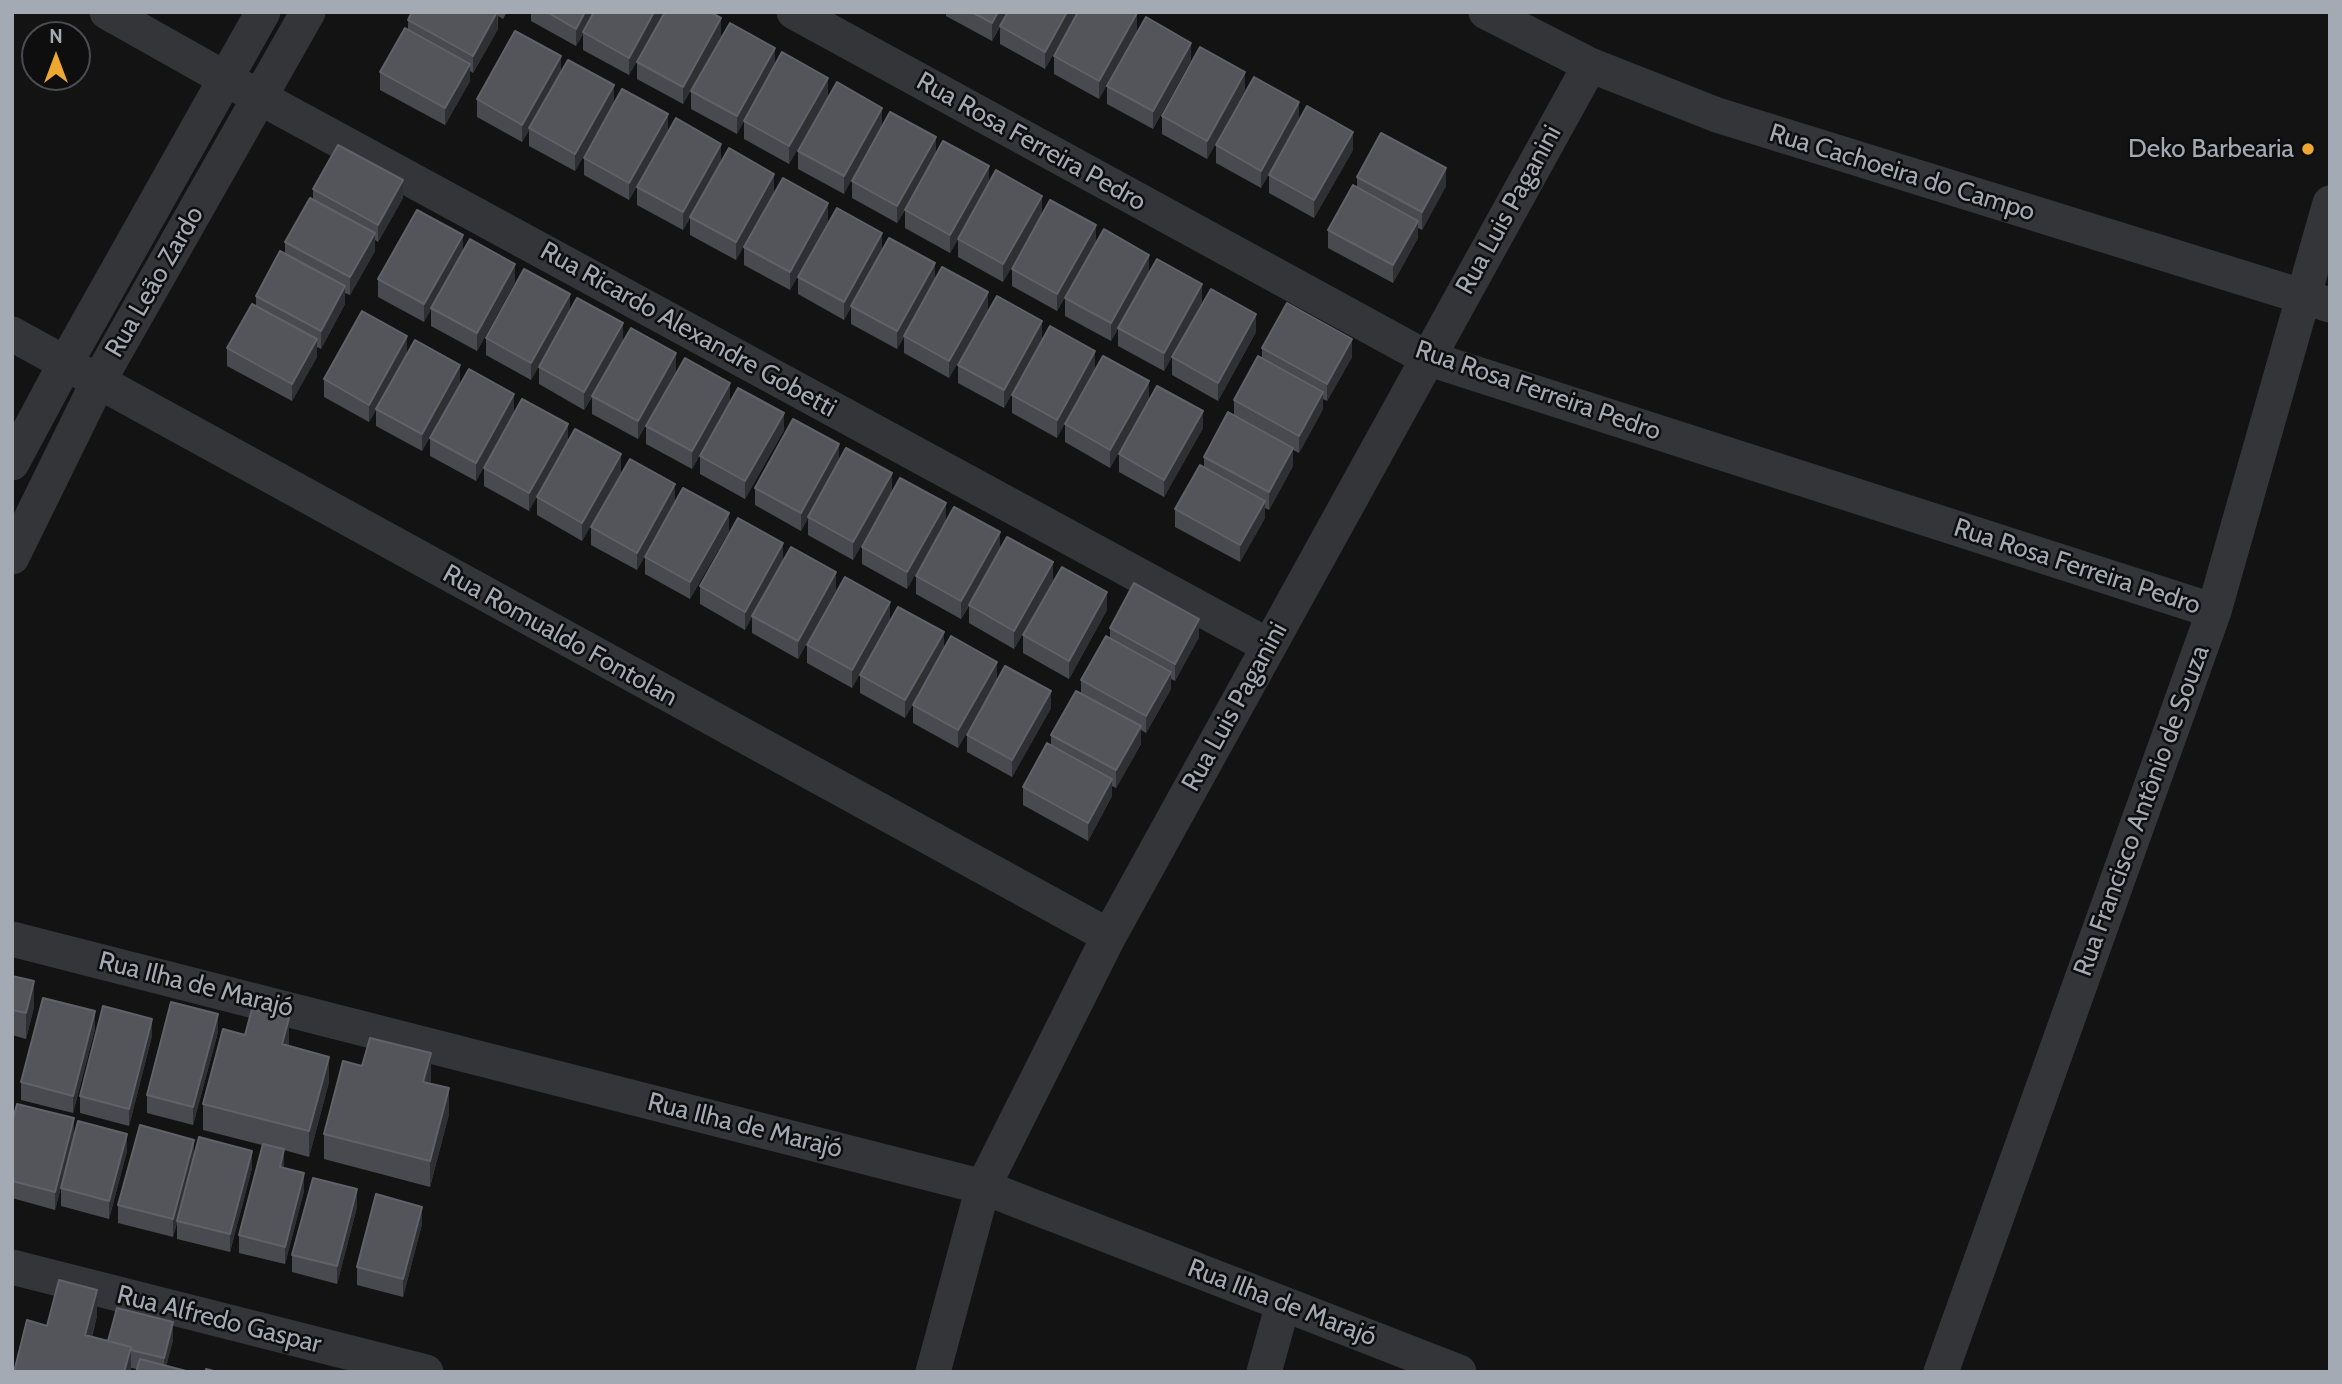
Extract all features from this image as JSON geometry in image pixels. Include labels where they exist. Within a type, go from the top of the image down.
[{"type":"street","name":"Rua Ricardo Alexandre Gobetti","points":[[107,12],[259,98],[1269,646]]},
{"type":"street","name":"Rua Leão Zardo","points":[[12,463],[263,12]]},
{"type":"street","name":"Rua Leão Zardo","points":[[12,556],[97,382],[308,12]]},
{"type":"street","name":"Rua Rosa Ferreira Pedro","points":[[794,12],[1427,358],[2214,611]]},
{"type":"street","name":"Rua Cachoeira do Campo","points":[[1486,12],[1590,65],[1717,115],[2317,301]]},
{"type":"street","name":"Rua Luis Paganini","points":[[933,1372],[983,1186],[1109,936],[1590,65]]},
{"type":"street","name":"Rua Francisco Antônio de Souza","points":[[1941,1372],[2214,611],[2317,301],[2330,203]]},
{"type":"street","name":"Rua Romualdo Fontolan","points":[[12,334],[1109,936]]},
{"type":"street","name":"Rua Ilha de Marajó","points":[[12,939],[983,1186],[1459,1372]]},
{"type":"street","name":"Rua Alfredo Gaspar","points":[[12,1268],[426,1372]]},
{"type":"street","points":[[1264,1372],[1283,1304]]},
{"type":"building","points":[[412,12],[497,12],[473,56],[408,20]]},
{"type":"building","points":[[547,12],[585,12],[576,29]]},
{"type":"building","points":[[594,12],[654,12],[629,58],[583,32]]},
{"type":"building","points":[[665,12],[710,12],[721,18],[683,87],[637,62]]},
{"type":"building","points":[[972,12],[998,12],[992,23]]},
{"type":"building","points":[[1008,12],[1067,12],[1045,52],[1000,26]]},
{"type":"building","points":[[1078,12],[1137,13],[1099,81],[1054,56]]},
{"type":"building","points":[[1146,17],[1191,43],[1153,111],[1107,86]]},
{"type":"building","points":[[730,23],[775,48],[737,116],[691,91]]},
{"type":"building","points":[[405,28],[470,64],[445,108],[380,72]]},
{"type":"building","points":[[515,31],[561,56],[522,125],[477,99]]},
{"type":"building","points":[[1200,47],[1245,72],[1207,141],[1162,116]]},
{"type":"building","points":[[782,52],[828,78],[789,146],[744,121]]},
{"type":"building","points":[[568,60],[614,85],[575,154],[529,128]]},
{"type":"building","points":[[1254,77],[1299,102],[1261,171],[1216,145]]},
{"type":"building","points":[[837,82],[882,108],[844,176],[798,151]]},
{"type":"building","points":[[622,89],[668,114],[629,183],[584,158]]},
{"type":"building","points":[[1307,106],[1353,132],[1314,200],[1269,175]]},
{"type":"building","points":[[890,112],[936,137],[897,206],[852,181]]},
{"type":"building","points":[[676,118],[721,144],[683,212],[637,187]]},
{"type":"building","points":[[1381,133],[1446,168],[1422,212],[1357,177]]},
{"type":"building","points":[[943,141],[989,166],[950,235],[905,210]]},
{"type":"building","points":[[338,145],[403,180],[378,225],[313,189]]},
{"type":"building","points":[[729,148],[774,174],[736,242],[690,217]]},
{"type":"building","points":[[996,170],[1042,196],[1003,264],[958,239]]},
{"type":"building","points":[[783,178],[828,203],[790,272],[744,247]]},
{"type":"building","points":[[1353,185],[1418,221],[1393,265],[1328,230]]},
{"type":"building","points":[[310,198],[375,233],[350,277],[285,242]]},
{"type":"building","points":[[1050,200],[1096,225],[1057,294],[1012,269]]},
{"type":"building","points":[[837,208],[882,233],[844,302],[798,277]]},
{"type":"building","points":[[417,210],[463,235],[424,304],[378,279]]},
{"type":"building","points":[[1104,229],[1149,255],[1111,323],[1065,298]]},
{"type":"building","points":[[889,238],[935,263],[897,331],[851,306]]},
{"type":"building","points":[[470,239],[515,264],[477,333],[431,308]]},
{"type":"building","points":[[280,251],[345,286],[321,331],[256,296]]},
{"type":"building","points":[[1157,259],[1202,284],[1164,353],[1118,328]]},
{"type":"building","points":[[942,267],[988,292],[949,361],[904,336]]},
{"type":"building","points":[[524,269],[570,294],[531,363],[486,338]]},
{"type":"building","points":[[1211,289],[1256,314],[1218,383],[1172,357]]},
{"type":"building","points":[[997,296],[1042,321],[1004,390],[958,365]]},
{"type":"building","points":[[577,298],[623,323],[584,392],[539,367]]},
{"type":"building","points":[[1287,303],[1352,339],[1327,384],[1262,348]]},
{"type":"building","points":[[252,304],[317,339],[292,384],[227,348]]},
{"type":"building","points":[[362,311],[407,336],[369,405],[324,379]]},
{"type":"building","points":[[1050,326],[1095,351],[1057,420],[1012,395]]},
{"type":"building","points":[[631,328],[676,353],[638,421],[592,396]]},
{"type":"building","points":[[415,340],[460,365],[422,434],[376,409]]},
{"type":"building","points":[[1103,356],[1149,381],[1110,450],[1065,424]]},
{"type":"building","points":[[1258,356],[1323,392],[1299,436],[1234,400]]},
{"type":"building","points":[[685,358],[730,383],[692,451],[646,426]]},
{"type":"building","points":[[469,369],[514,394],[476,463],[430,438]]},
{"type":"building","points":[[1157,386],[1203,411],[1164,480],[1119,454]]},
{"type":"building","points":[[738,388],[784,413],[745,481],[700,456]]},
{"type":"building","points":[[522,399],[568,424],[529,493],[484,468]]},
{"type":"building","points":[[1228,412],[1293,448],[1269,492],[1204,457]]},
{"type":"building","points":[[793,419],[839,444],[801,513],[755,488]]},
{"type":"building","points":[[575,429],[621,454],[582,523],[537,497]]},
{"type":"building","points":[[846,448],[892,473],[853,542],[808,517]]},
{"type":"building","points":[[630,459],[675,484],[637,553],[591,527]]},
{"type":"building","points":[[1200,465],[1265,501],[1240,545],[1175,509]]},
{"type":"building","points":[[900,478],[946,503],[907,572],[862,547]]},
{"type":"building","points":[[683,488],[729,513],[690,582],[645,557]]},
{"type":"building","points":[[954,507],[1000,532],[961,601],[916,576]]},
{"type":"building","points":[[738,518],[783,543],[745,612],[700,586]]},
{"type":"building","points":[[1007,537],[1053,562],[1014,631],[969,605]]},
{"type":"building","points":[[791,547],[836,572],[798,641],[752,616]]},
{"type":"building","points":[[1062,567],[1107,592],[1069,661],[1023,635]]},
{"type":"building","points":[[845,577],[890,602],[852,670],[807,645]]},
{"type":"building","points":[[1134,583],[1199,619],[1175,664],[1110,628]]},
{"type":"building","points":[[898,607],[944,632],[905,700],[860,675]]},
{"type":"building","points":[[951,636],[997,662],[958,730],[913,705]]},
{"type":"building","points":[[1106,636],[1171,672],[1146,716],[1081,680]]},
{"type":"building","points":[[1005,666],[1051,691],[1012,760],[967,735]]},
{"type":"building","points":[[1076,691],[1141,726],[1116,770],[1051,735]]},
{"type":"building","points":[[1047,743],[1112,779],[1088,823],[1023,787]]},
{"type":"building","points":[[12,976],[34,981],[26,1013],[12,1010]]},
{"type":"building","points":[[43,998],[95,1011],[73,1096],[21,1082]]},
{"type":"building","points":[[171,1002],[218,1014],[193,1107],[147,1095]]},
{"type":"building","points":[[103,1006],[152,1019],[129,1109],[80,1096]]},
{"type":"building","points":[[252,1009],[289,1018],[282,1044],[329,1057],[309,1131],[203,1104],[223,1029],[245,1035]]},
{"type":"building","points":[[370,1038],[431,1053],[423,1082],[449,1088],[430,1161],[324,1134],[343,1061],[362,1066]]},
{"type":"building","points":[[17,1104],[74,1118],[55,1192],[12,1181],[12,1123]]},
{"type":"building","points":[[78,1121],[127,1134],[109,1201],[61,1188]]},
{"type":"building","points":[[140,1125],[194,1140],[173,1219],[118,1205]]},
{"type":"building","points":[[199,1137],[252,1151],[230,1234],[177,1221]]},
{"type":"building","points":[[263,1144],[284,1149],[280,1167],[304,1173],[285,1247],[239,1235]]},
{"type":"building","points":[[313,1178],[357,1189],[337,1266],[292,1255]]},
{"type":"building","points":[[376,1194],[422,1207],[403,1279],[357,1267]]},
{"type":"building","points":[[59,1280],[97,1290],[85,1335],[131,1347],[124,1372],[14,1372],[27,1320],[47,1326]]},
{"type":"building","points":[[117,1308],[173,1322],[164,1358],[108,1341]]},
{"type":"building","points":[[140,1359],[190,1372],[136,1372]]},
{"type":"place","name":"Deko Barbearia","points":[[2308,149]]}]
